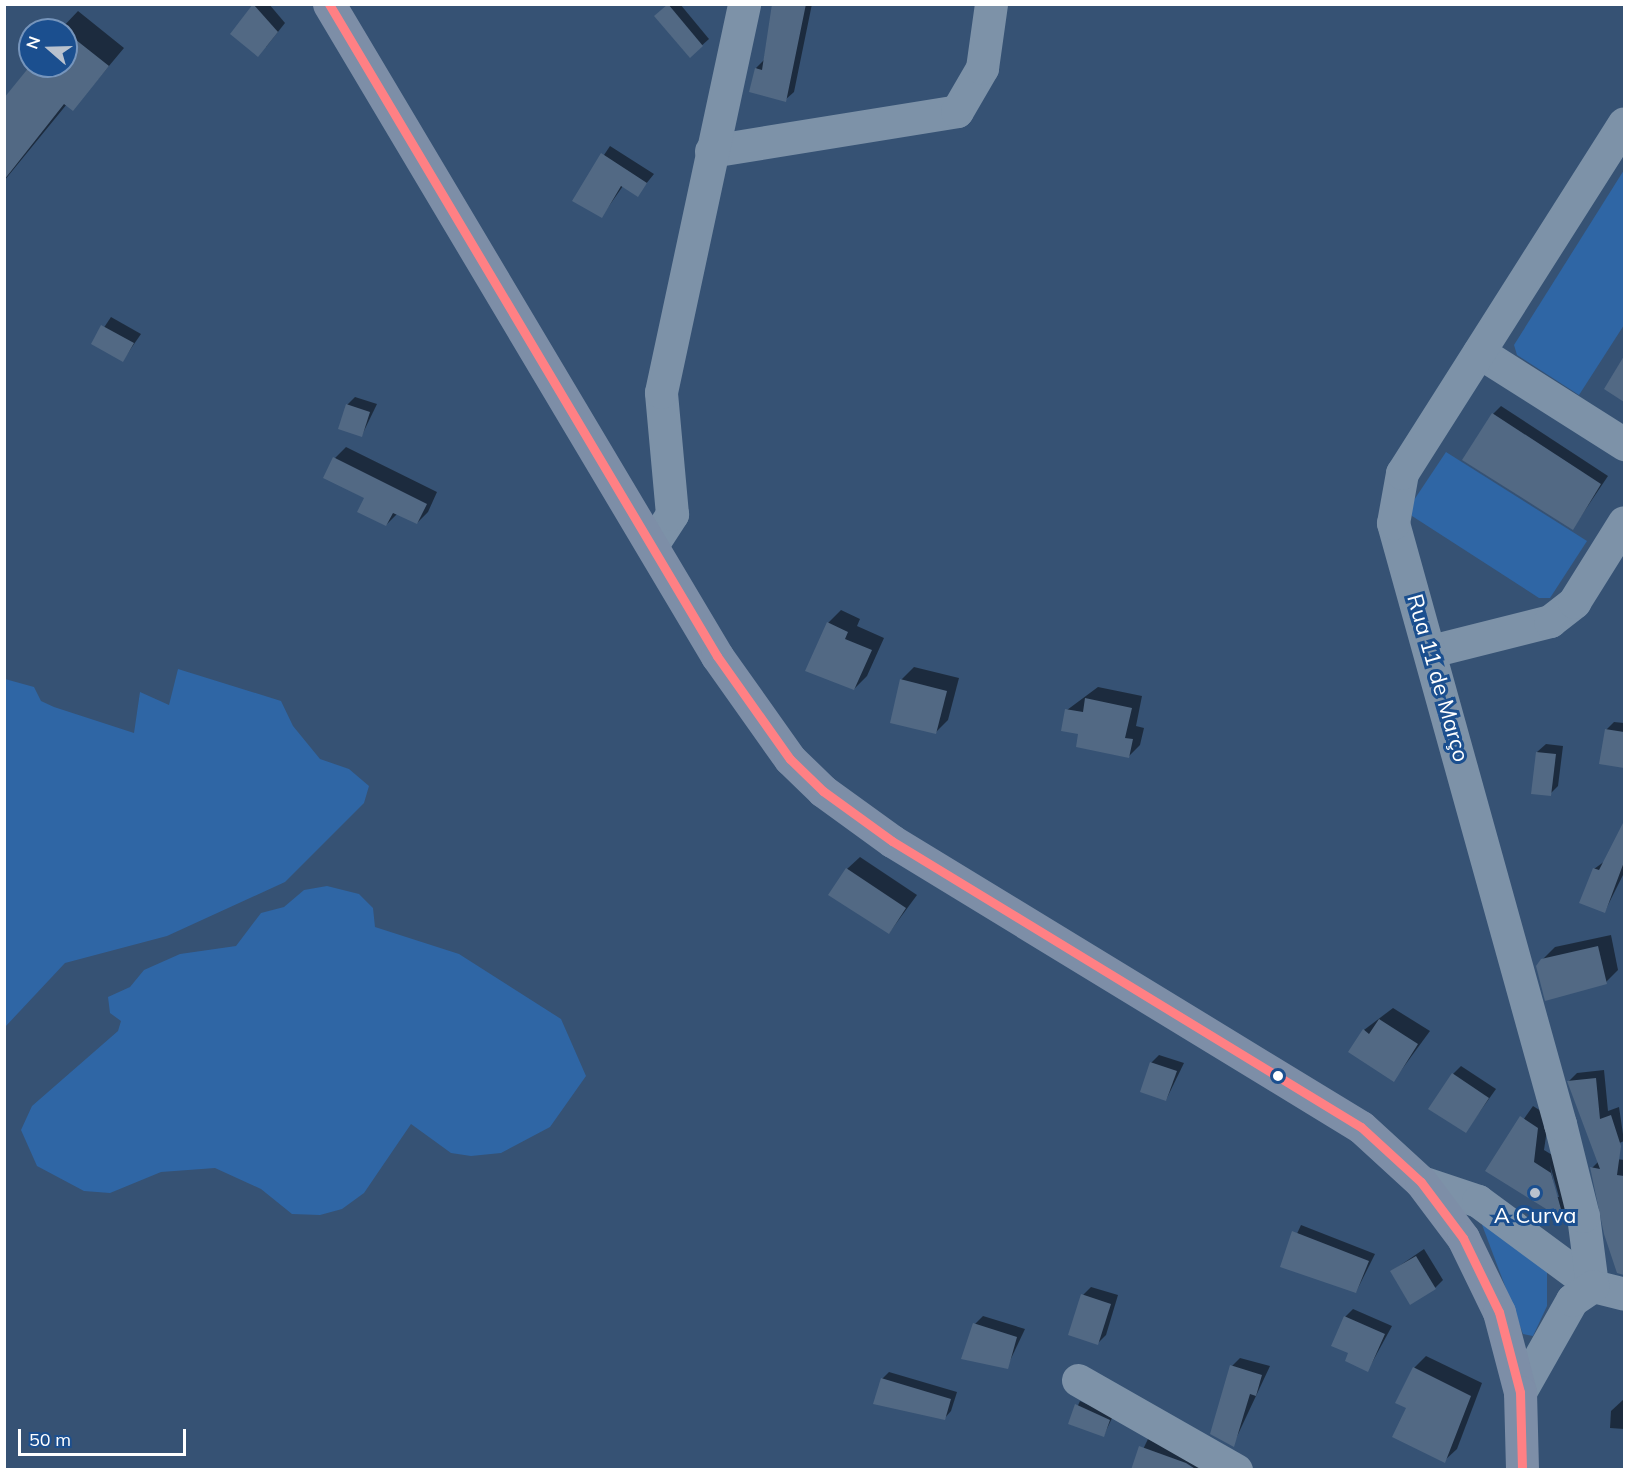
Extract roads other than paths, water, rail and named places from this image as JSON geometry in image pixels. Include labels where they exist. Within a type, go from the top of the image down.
[{"type":"main road","points":[[329,4],[752,710],[823,791],[892,841],[1361,1127],[1421,1182],[1463,1238],[1499,1312],[1520,1392],[1522,1470]]},
{"type":"street","points":[[652,544],[672,514],[661,392],[744,4]]},
{"type":"street","points":[[711,151],[957,111],[982,68],[991,4]]},
{"type":"street","name":"Rua 11 de Março","points":[[1603,1288],[1431,651],[1393,523],[1394,497],[1402,473],[1624,123]]},
{"type":"street","points":[[1479,352],[1624,444]]},
{"type":"street","points":[[1431,651],[1550,621],[1574,602],[1624,522]]},
{"type":"street","points":[[1421,1182],[1478,1201],[1603,1288]]},
{"type":"street","points":[[1520,1392],[1572,1300],[1603,1288]]},
{"type":"street","points":[[1078,1380],[1236,1470]]},
{"type":"place","name":"A Curva","points":[[1535,1193]]}]
